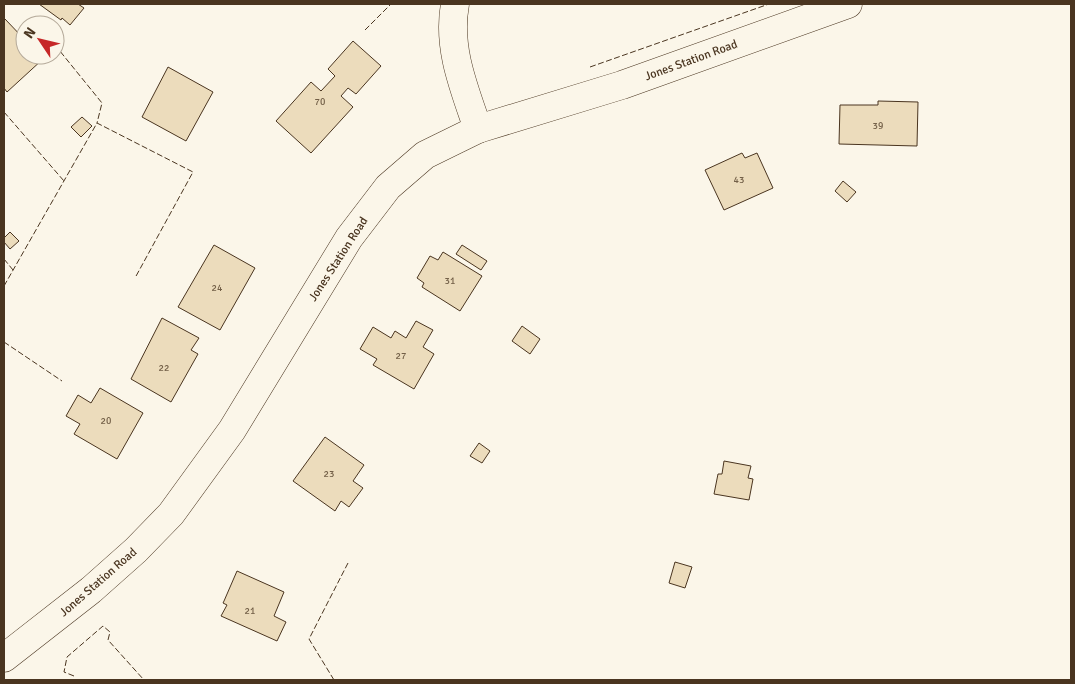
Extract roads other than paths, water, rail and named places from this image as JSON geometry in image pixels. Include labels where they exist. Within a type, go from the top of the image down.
[{"type":"street","points":[[456,4],[453,46],[458,71],[478,129]]},
{"type":"street","name":"Jones Station Road","points":[[4,658],[91,590],[136,550],[171,514],[232,430],[349,238],[388,187],[425,155],[478,129],[622,85],[848,4]]}]
